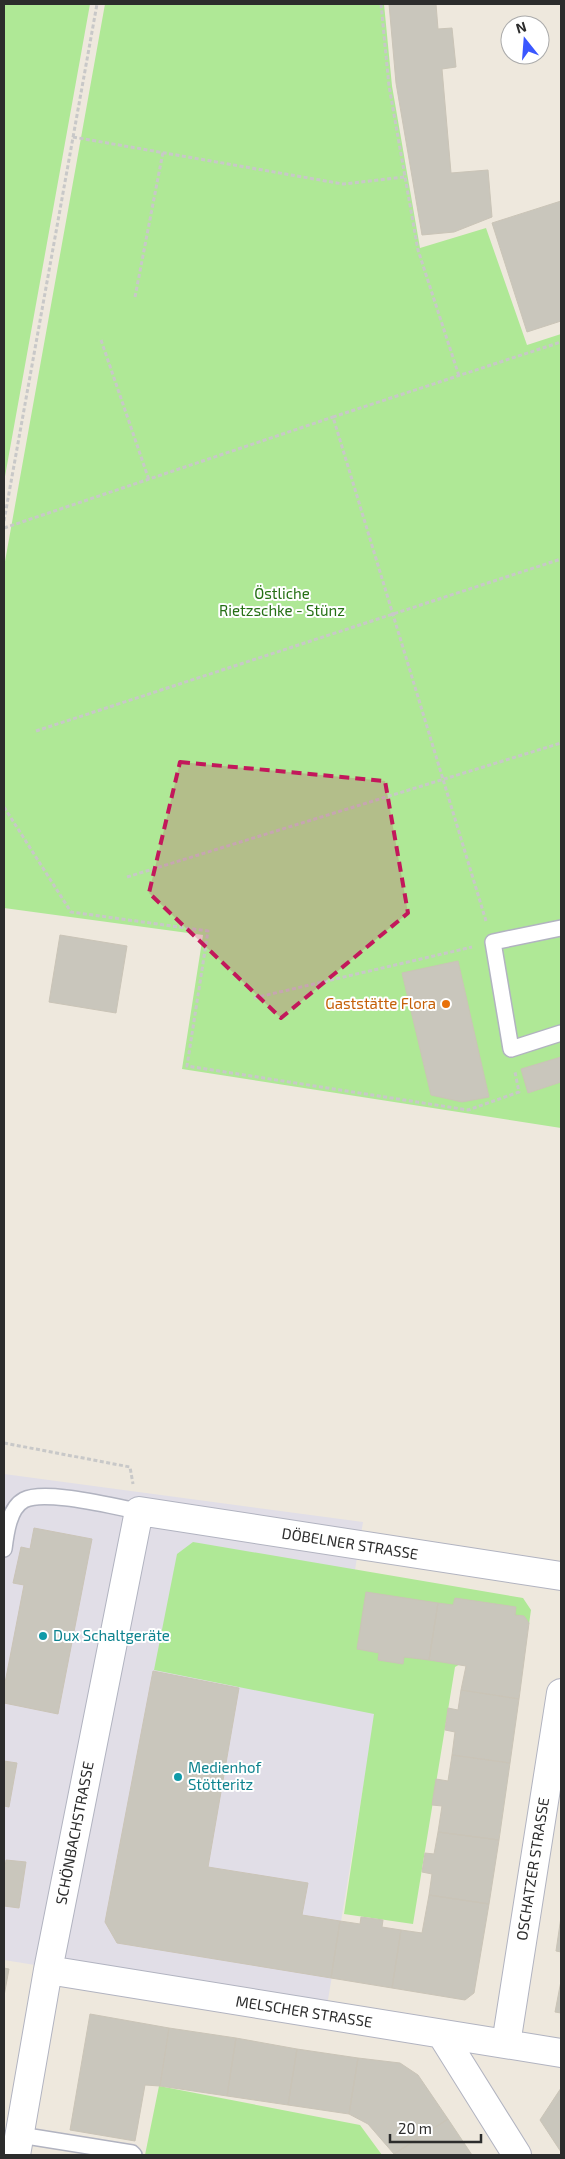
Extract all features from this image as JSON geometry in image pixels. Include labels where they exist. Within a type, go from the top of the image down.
[{"type":"street","name":"DÖBELNER STRASSE","points":[[139,1511],[561,1576]]},
{"type":"street","name":"SCHÖNBACHSTRASSE","points":[[18,2145],[48,1970],[139,1511]]},
{"type":"street","name":"OSCHATZER STRASSE","points":[[506,2044],[561,1693]]},
{"type":"street","name":"MELSCHER STRASSE","points":[[48,1970],[561,2053]]},
{"type":"street","points":[[442,2035],[517,2155]]},
{"type":"lane","points":[[561,928],[493,942],[510,1049],[561,1033]]},
{"type":"lane","points":[[4,1549],[12,1513],[24,1500],[44,1495],[139,1511]]},
{"type":"lane","points":[[18,2145],[132,2153],[134,2155]]},
{"type":"path","points":[[4,521],[97,4]]},
{"type":"path","points":[[381,4],[388,86],[418,250],[459,376]]},
{"type":"path","points":[[73,137],[343,184],[405,177]]},
{"type":"path","points":[[135,297],[163,152]]},
{"type":"path","points":[[101,340],[149,480]]},
{"type":"path","points":[[4,528],[561,342]]},
{"type":"path","points":[[254,998],[493,942],[333,417]]},
{"type":"path","points":[[36,731],[561,559]]},
{"type":"path","points":[[127,877],[561,743]]},
{"type":"path","points":[[4,807],[71,912],[208,931],[187,1066],[468,1110],[519,1092]]},
{"type":"path","points":[[4,1443],[130,1467],[139,1511]]},
{"type":"highlighted area","points":[[180,762],[385,781],[408,913],[281,1018],[149,893]]},
{"type":"shaded area","points":[[4,1474],[363,1522],[334,1695],[377,1704],[326,2012],[4,1960]]},
{"type":"green space","points":[[4,4],[90,4],[4,482]]},
{"type":"green space","name":"Östliche Rietzschke - Stünz","points":[[105,4],[384,4],[392,86],[420,248],[486,228],[527,345],[561,334],[561,1128],[182,1069],[203,935],[4,908],[4,567]]},
{"type":"green space","points":[[193,1542],[523,1598],[531,1610],[529,1624],[455,1667],[413,1924],[344,1914],[374,1714],[154,1670],[177,1554]]},
{"type":"green space","points":[[159,2086],[360,2125],[382,2155],[145,2155]]},
{"type":"building","points":[[389,4],[436,4],[438,29],[452,28],[456,67],[442,69],[451,173],[488,170],[492,217],[454,232],[422,235],[396,83]]},
{"type":"building","points":[[561,201],[561,321],[527,332],[492,223]]},
{"type":"building","points":[[60,935],[127,946],[116,1013],[49,1002]]},
{"type":"building","points":[[458,961],[489,1097],[462,1102],[431,1095],[402,973]]},
{"type":"building","points":[[561,1057],[561,1082],[528,1093],[521,1069]]},
{"type":"building","name":"Dux Schaltgeräte","points":[[34,1528],[92,1539],[58,1714],[4,1703],[4,1688],[24,1585],[13,1583],[21,1547],[30,1549]]},
{"type":"building","points":[[366,1592],[438,1603],[429,1660],[404,1657],[403,1664],[378,1660],[379,1653],[357,1649]]},
{"type":"building","points":[[455,1598],[516,1607],[515,1615],[524,1616],[529,1623],[519,1699],[461,1690],[466,1666],[429,1660],[438,1603],[453,1605]]},
{"type":"building","name":"Medienhof Stötteritz","points":[[153,1671],[239,1688],[208,1867],[308,1883],[302,1915],[340,1921],[331,1978],[117,1943],[105,1922]]},
{"type":"building","points":[[461,1690],[519,1699],[510,1763],[452,1755],[455,1732],[445,1730],[448,1708],[458,1710]]},
{"type":"building","points":[[452,1755],[510,1763],[499,1840],[438,1832],[442,1806],[432,1805],[436,1779],[448,1781]]},
{"type":"building","points":[[4,1761],[17,1763],[9,1807],[4,1806]]},
{"type":"building","points":[[438,1832],[499,1840],[489,1904],[429,1895],[432,1874],[422,1872],[425,1853],[434,1854]]},
{"type":"building","points":[[6,1860],[26,1862],[19,1908],[4,1906]]},
{"type":"building","points":[[429,1895],[489,1904],[474,1993],[465,2000],[392,1988],[401,1930],[422,1933]]},
{"type":"building","points":[[361,1917],[383,1920],[382,1927],[401,1930],[392,1988],[331,1978],[340,1921],[360,1924]]},
{"type":"building","points":[[561,1917],[561,1952],[556,1951]]},
{"type":"building","points":[[4,1968],[9,1969],[4,1996]]},
{"type":"building","points":[[561,1981],[561,2013],[555,2012]]},
{"type":"building","points":[[90,2014],[169,2028],[160,2086],[145,2085],[135,2141],[70,2130]]},
{"type":"building","points":[[169,2028],[236,2038],[227,2096],[160,2086]]},
{"type":"building","points":[[236,2038],[297,2049],[288,2105],[227,2096]]},
{"type":"building","points":[[297,2049],[358,2058],[349,2114],[288,2105]]},
{"type":"building","points":[[358,2058],[400,2063],[418,2075],[448,2119],[394,2154],[368,2124],[349,2114]]},
{"type":"building","points":[[561,2088],[561,2152],[540,2120]]},
{"type":"building","points":[[448,2119],[472,2155],[394,2154]]},
{"type":"place","name":"Gaststätte Flora","points":[[446,1004]]},
{"type":"place","name":"Dux Schaltgeräte","points":[[43,1636]]},
{"type":"place","name":"Medienhof Stötteritz","points":[[178,1777]]}]
